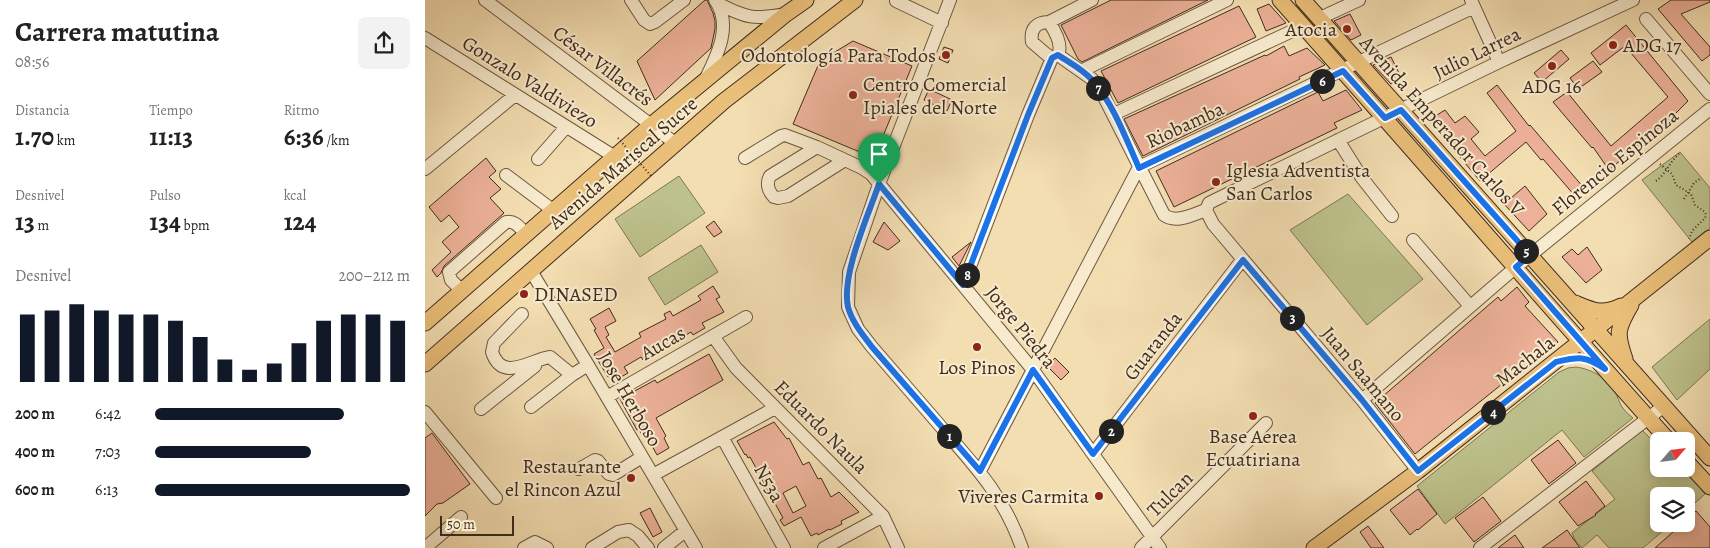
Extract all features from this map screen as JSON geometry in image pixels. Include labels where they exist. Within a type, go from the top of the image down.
[{"type":"main road","name":"Avenida Mariscal Sucre","points":[[425,323],[651,125],[786,14],[807,0]]},
{"type":"main road","name":"Avenida Mariscal Sucre","points":[[425,364],[724,101],[855,0]]},
{"type":"main road","name":"Avenida Emperador Carlos V","points":[[1280,0],[1661,432]]},
{"type":"main road","name":"Avenida Emperador Carlos V","points":[[1303,0],[1710,458]]},
{"type":"main road","name":"Machala","points":[[1314,548],[1418,471],[1581,343],[1710,238]]},
{"type":"main road","points":[[1570,301],[1594,311],[1606,312],[1634,300]]},
{"type":"main road","points":[[1627,364],[1620,345],[1619,333],[1622,322],[1634,300]]},
{"type":"main road","points":[[1556,362],[1582,357],[1593,360],[1605,369]]},
{"type":"main road","points":[[1695,471],[1710,487]]},
{"type":"street","name":"César Villacrés","points":[[485,0],[675,143]]},
{"type":"street","points":[[631,0],[644,20],[650,24],[684,0]]},
{"type":"street","points":[[950,0],[879,184],[849,272],[848,307],[859,329],[872,347],[980,471],[1000,498],[1015,527],[1022,548]]},
{"type":"street","points":[[1092,0],[1049,22],[1042,22],[1035,26],[1031,34],[1032,42],[1046,54],[1055,56],[1092,79],[1114,114],[1139,168],[1167,218],[1175,219],[1206,210]]},
{"type":"street","points":[[1081,71],[1227,0]]},
{"type":"street","points":[[1320,18],[1359,0]]},
{"type":"street","name":"Julio Larrea","points":[[1206,210],[1209,203],[1499,62],[1632,0]]},
{"type":"street","points":[[716,1],[743,15],[767,18],[786,14]]},
{"type":"street","points":[[705,81],[723,36],[723,20],[716,1]]},
{"type":"street","points":[[896,1],[942,23]]},
{"type":"street","points":[[1473,4],[1499,62]]},
{"type":"street","name":"Riobamba","points":[[980,471],[1139,168],[1343,71],[1473,4]]},
{"type":"street","points":[[1646,19],[1710,94]]},
{"type":"street","points":[[963,285],[1028,115],[1060,46],[1049,22]]},
{"type":"street","points":[[1114,114],[1303,26]]},
{"type":"street","name":"Gonzalo Valdiviezo","points":[[425,38],[615,157]]},
{"type":"street","points":[[425,169],[515,95]]},
{"type":"street","name":"Florencio Espinoza","points":[[1362,400],[1530,255],[1710,109]]},
{"type":"street","points":[[538,159],[566,127]]},
{"type":"street","name":"Jorge Piedra","points":[[745,158],[785,135],[817,147],[871,174],[1033,370],[1157,543]]},
{"type":"street","points":[[1338,140],[1362,178],[1392,216]]},
{"type":"street","points":[[817,147],[770,176],[768,187],[774,197],[788,196],[845,160]]},
{"type":"street","points":[[506,175],[553,211]]},
{"type":"street","name":"Juan Saamano","points":[[1206,210],[1213,224],[1362,400],[1418,471]]},
{"type":"street","points":[[461,291],[451,280],[449,272],[506,222],[511,221],[515,223],[527,234]]},
{"type":"street","points":[[1413,240],[1470,306]]},
{"type":"street","name":"Guaranda","points":[[1093,454],[1243,260]]},
{"type":"street","name":"Jose Herboso","points":[[531,271],[696,548]]},
{"type":"street","points":[[522,314],[493,343],[491,347],[497,362],[507,368],[523,367],[553,358],[572,375]]},
{"type":"street","name":"Aucas","points":[[607,397],[746,317]]},
{"type":"street","name":"Eduardo Naula","points":[[713,336],[736,368],[883,516],[898,548]]},
{"type":"street","points":[[481,409],[543,360]]},
{"type":"street","points":[[531,407],[588,365]]},
{"type":"street","points":[[1480,548],[1664,406]]},
{"type":"street","points":[[653,475],[775,408]]},
{"type":"street","points":[[425,412],[496,498]]},
{"type":"street","name":"Tulcan","points":[[1141,548],[1157,543],[1266,423]]},
{"type":"street","name":"N53a","points":[[721,437],[784,548]]},
{"type":"street","points":[[579,468],[595,460],[609,474],[613,475],[642,457]]},
{"type":"street","points":[[825,548],[883,516]]},
{"type":"street","points":[[425,548],[461,517]]},
{"type":"street","points":[[592,548],[618,532],[629,530],[638,536],[648,548]]},
{"type":"street","points":[[664,548],[685,530]]},
{"type":"street","points":[[527,546],[535,542],[547,548]]},
{"type":"path","points":[[618,138],[652,177]]},
{"type":"path","points":[[1656,181],[1672,160],[1680,153]]},
{"type":"path","points":[[1653,155],[1671,174],[1676,185],[1693,196],[1695,206],[1705,212],[1705,218],[1689,235],[1691,243]]},
{"type":"path","points":[[1684,199],[1694,183],[1701,178]]},
{"type":"green space","points":[[1680,152],[1710,188],[1710,228],[1692,242],[1642,180]]},
{"type":"green space","points":[[679,176],[705,213],[640,257],[615,219]]},
{"type":"green space","points":[[1348,194],[1423,279],[1367,325],[1290,230]]},
{"type":"green space","points":[[701,245],[718,272],[665,305],[648,278]]},
{"type":"green space","points":[[1710,319],[1710,369],[1677,400],[1652,367]]},
{"type":"green space","points":[[1576,367],[1593,372],[1603,378],[1612,387],[1622,407],[1633,418],[1584,457],[1562,430],[1445,524],[1417,486],[1559,372]]},
{"type":"green space","points":[[1642,430],[1650,438],[1650,478],[1692,478],[1705,494],[1695,503],[1695,487],[1650,487],[1650,532],[1662,532],[1643,548],[1609,548],[1597,535],[1582,548],[1572,533],[1615,499],[1592,471]]},
{"type":"building","points":[[707,0],[715,21],[711,48],[655,100],[637,61]]},
{"type":"building","points":[[1111,0],[1208,0],[1082,62],[1078,59],[1061,25]]},
{"type":"building","points":[[1671,0],[1710,0],[1710,2],[1681,14],[1710,47],[1710,55],[1702,61],[1658,9]]},
{"type":"building","points":[[1269,4],[1286,23],[1266,31],[1257,9]]},
{"type":"building","points":[[1239,6],[1256,37],[1118,103],[1101,71]]},
{"type":"building","name":"Atocia","points":[[1350,14],[1361,35],[1351,40],[1334,21]]},
{"type":"building","points":[[1626,25],[1688,101],[1609,170],[1593,147],[1553,102],[1567,92],[1611,146],[1668,97],[1625,46],[1600,65],[1591,53]]},
{"type":"building","name":"Centro Comercial Ipiales del Norte","points":[[853,41],[912,66],[874,158],[793,124],[820,61]]},
{"type":"building","points":[[1284,46],[1289,56],[1307,48],[1325,65],[1143,156],[1124,119],[1266,56]]},
{"type":"building","name":"Odontología Para Todos","points":[[944,47],[953,50],[948,63],[939,59]]},
{"type":"building","name":"ADG 16","points":[[1561,50],[1569,59],[1542,82],[1534,73]]},
{"type":"building","points":[[1391,57],[1402,79],[1391,84],[1373,65]]},
{"type":"building","points":[[1593,61],[1602,72],[1578,89],[1570,78]]},
{"type":"building","points":[[1497,85],[1529,126],[1584,188],[1575,196],[1526,142],[1480,181],[1429,120],[1445,110],[1455,123],[1465,116],[1479,132],[1471,139],[1485,156],[1516,131],[1487,93]]},
{"type":"building","points":[[929,89],[952,100],[947,111],[924,100]]},
{"type":"building","points":[[1346,90],[1362,110],[1334,123],[1337,128],[1174,207],[1156,171],[1318,92],[1323,101]]},
{"type":"building","points":[[486,158],[496,171],[489,177],[501,189],[490,198],[504,213],[444,266],[437,277],[432,270],[451,252],[442,242],[459,227],[449,215],[441,222],[429,207]]},
{"type":"building","points":[[1525,186],[1547,214],[1529,231],[1504,204]]},
{"type":"building","points":[[714,221],[722,232],[714,237],[706,227]]},
{"type":"building","points":[[884,222],[900,241],[888,250],[873,242]]},
{"type":"building","points":[[971,242],[959,266],[952,257]]},
{"type":"building","points":[[1587,247],[1602,270],[1586,283],[1562,257],[1572,249],[1578,255]]},
{"type":"building","points":[[713,286],[720,297],[716,299],[724,312],[702,323],[705,328],[693,335],[691,332],[643,360],[641,357],[624,367],[628,373],[616,380],[613,374],[608,377],[594,354],[604,348],[590,319],[609,308],[616,321],[605,327],[609,335],[606,337],[615,352],[641,337],[639,333],[666,319],[664,314],[670,311],[673,316],[701,300],[698,296]]},
{"type":"building","points":[[1517,287],[1529,302],[1525,306],[1558,342],[1507,380],[1415,454],[1375,403],[1498,297],[1501,301]]},
{"type":"building","points":[[709,354],[723,380],[656,418],[666,436],[664,438],[669,448],[657,455],[645,433],[642,435],[639,429],[637,430],[620,399],[655,380],[657,383]]},
{"type":"building","points":[[1055,358],[1069,372],[1061,380],[1047,366]]},
{"type":"building","points":[[774,422],[787,439],[789,438],[803,465],[809,462],[818,479],[821,478],[831,497],[839,492],[859,512],[841,521],[842,524],[818,535],[817,533],[811,536],[801,517],[784,526],[780,520],[783,518],[750,457],[748,458],[745,455],[737,441]],"holes":[[[796,486],[806,506],[793,513],[783,493]]]},
{"type":"building","points":[[432,433],[470,484],[443,503],[437,504],[425,516],[425,438]]},
{"type":"building","points":[[1558,440],[1576,463],[1549,484],[1531,460]]},
{"type":"building","points":[[1586,481],[1605,506],[1596,515],[1578,526],[1559,502]]},
{"type":"building","points":[[1418,489],[1437,514],[1410,535],[1390,510]]},
{"type":"building","points":[[1483,497],[1501,521],[1474,542],[1455,518]]},
{"type":"building","points":[[650,508],[662,532],[653,537],[640,513]]},
{"type":"building","points":[[1695,512],[1710,527],[1710,548],[1655,548],[1673,532],[1695,532]]},
{"type":"building","points":[[1368,526],[1384,548],[1371,548],[1360,532]]},
{"type":"building","points":[[1567,530],[1580,548],[1542,548],[1556,538]]},
{"type":"building","points":[[1515,535],[1524,548],[1498,548]]},
{"type":"place","name":"Atocia","points":[[1347,29]]},
{"type":"place","name":"ADG 17","points":[[1613,45]]},
{"type":"place","name":"Odontología Para Todos","points":[[946,55]]},
{"type":"place","name":"ADG 16","points":[[1552,66]]},
{"type":"place","name":"Centro Comercial Ipiales del Norte","points":[[853,95]]},
{"type":"place","name":"Iglesia Adventista San Carlos","points":[[1216,182]]},
{"type":"place","name":"DINASED","points":[[524,294]]},
{"type":"place","name":"Los Pinos","points":[[977,347]]},
{"type":"place","name":"Base Aerea Ecuatiriana","points":[[1253,416]]},
{"type":"place","name":"Restaurante el Rincon Azul","points":[[631,478]]},
{"type":"place","name":"Viveres Carmita","points":[[1099,496]]},
{"type":"route","points":[[1058,55],[1092,79],[1114,114],[1139,168],[1343,71],[1385,118],[1401,110],[1530,255],[1516,267],[1605,369],[1593,360],[1582,357],[1556,362],[1418,471],[1362,400],[1243,260],[1093,454],[1033,370],[980,471],[872,347],[859,329],[848,307],[849,272],[879,184],[963,285],[1028,115],[1052,58],[1058,55]]}]
